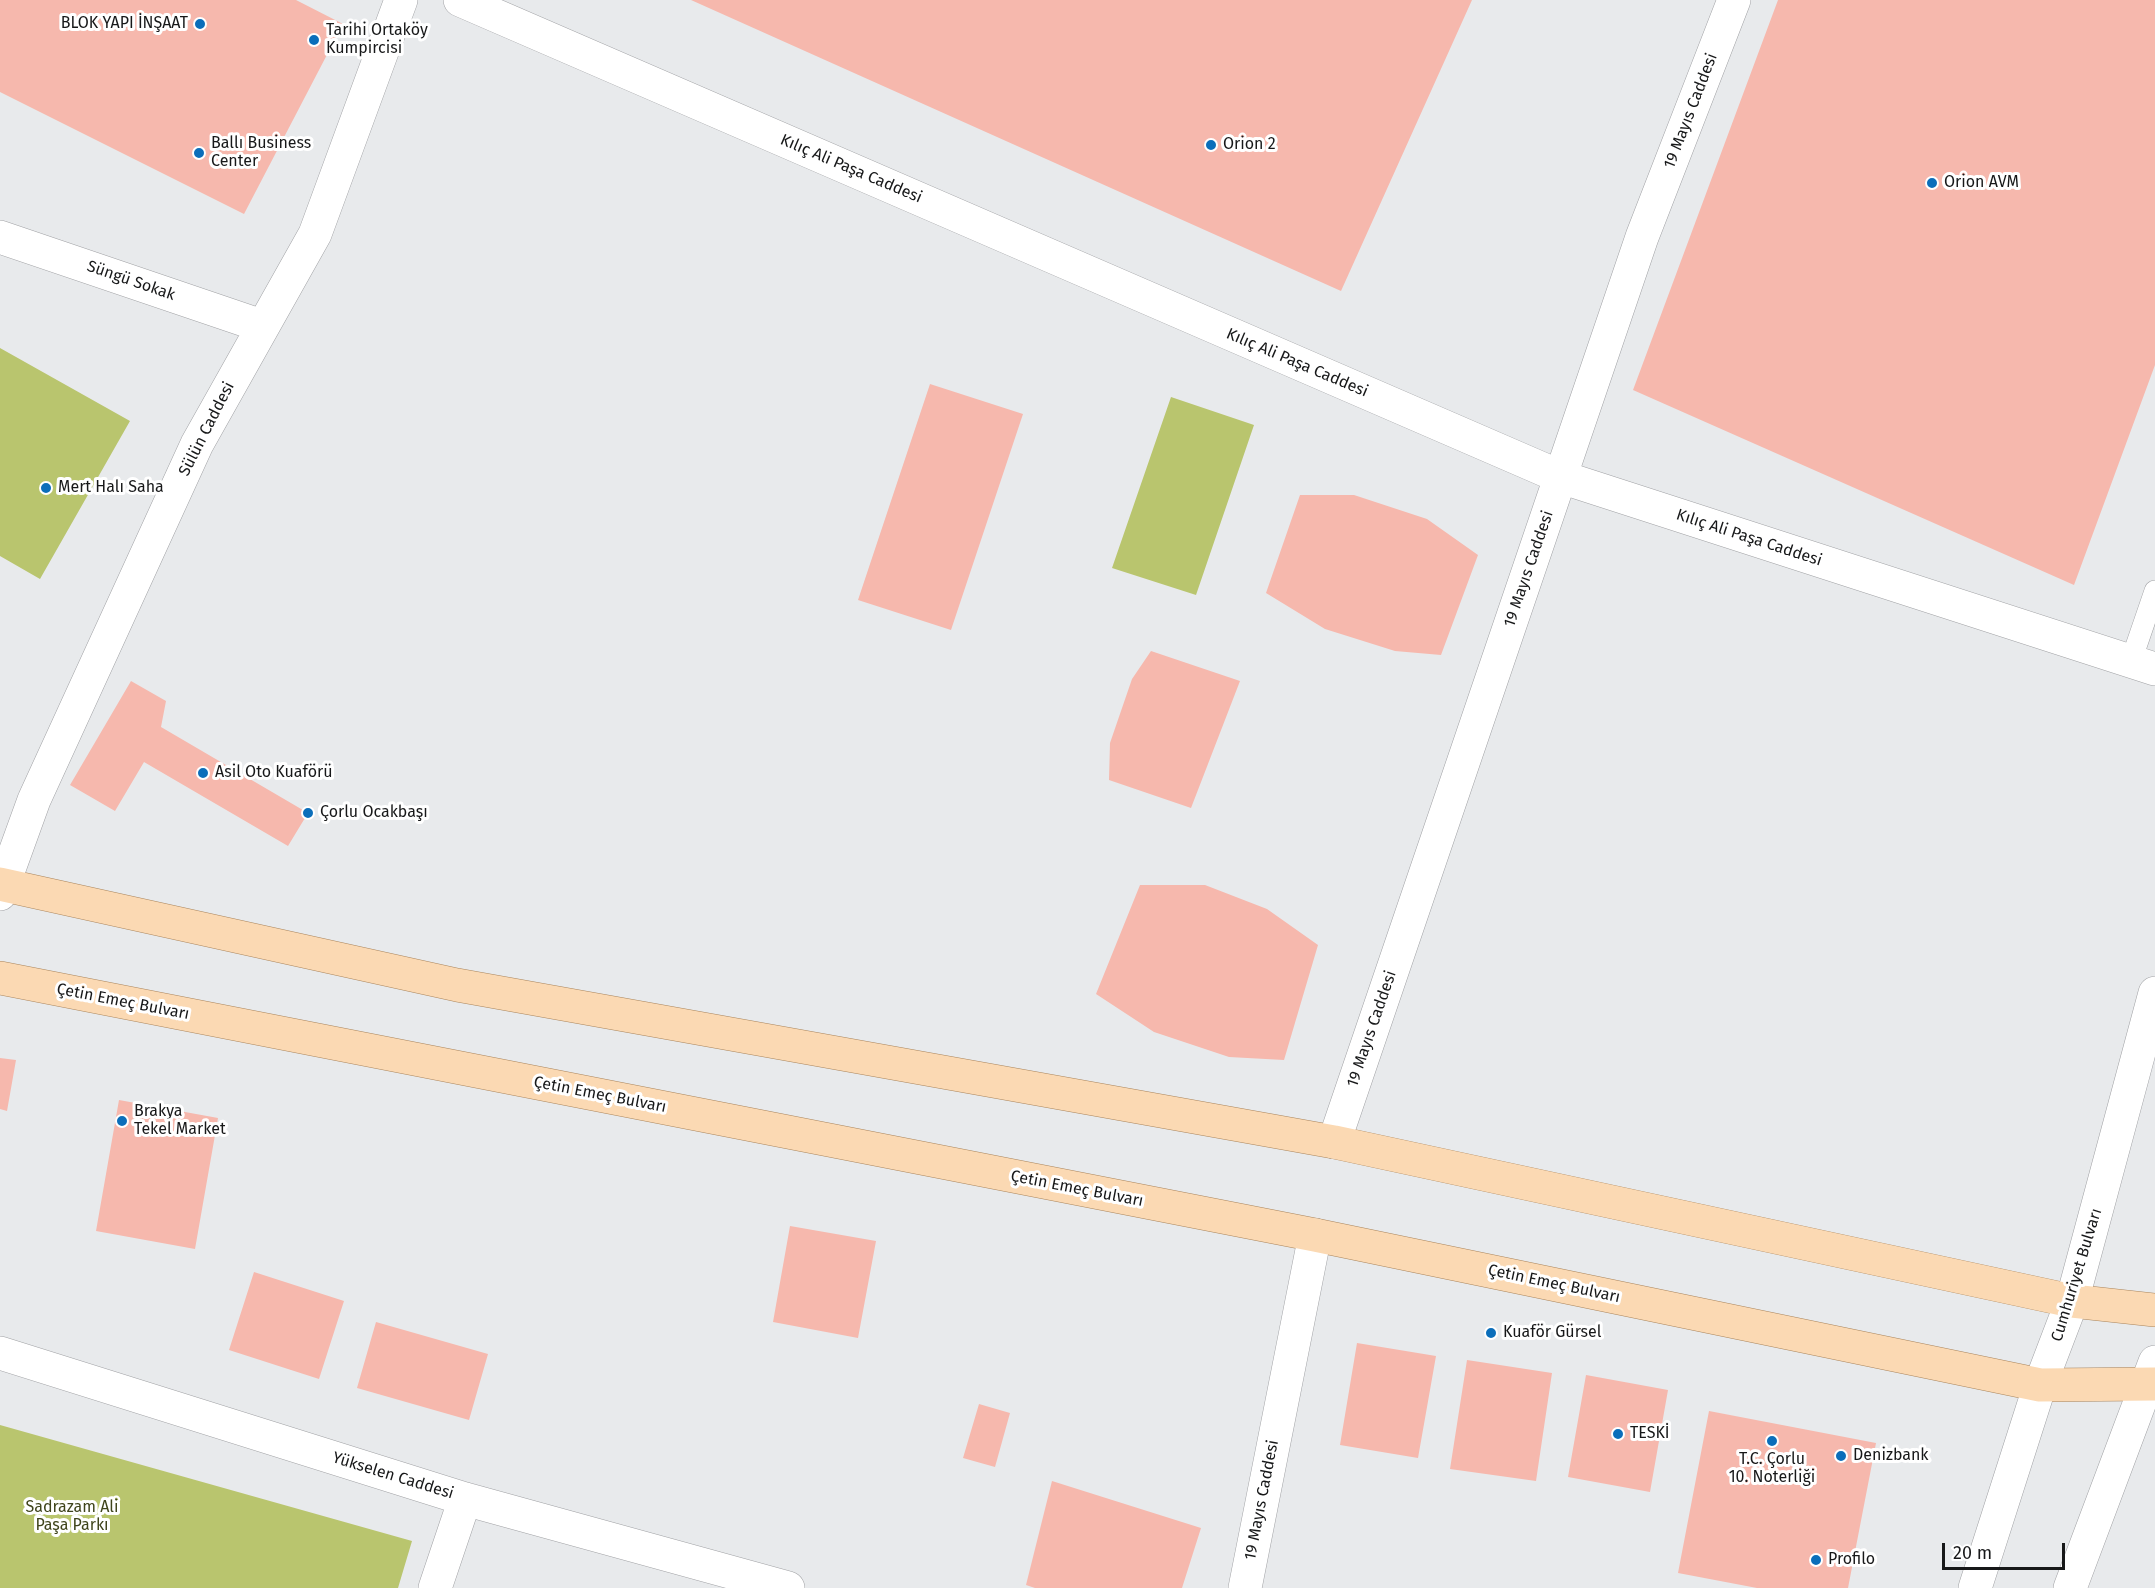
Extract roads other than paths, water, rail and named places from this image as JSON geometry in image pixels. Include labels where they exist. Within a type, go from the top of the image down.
[{"type":"main road","points":[[1,888],[457,985],[1334,1142],[2072,1300],[2155,1310]]},
{"type":"main road","name":"Çetin Emeç Bulvarı","points":[[0,978],[1315,1235],[2040,1385],[2153,1377]]},
{"type":"street","name":"Sülün Caddesi","points":[[1,888],[34,800],[197,444],[315,234],[401,0]]},
{"type":"street","name":"Kılıç Ali Paşa Caddesi","points":[[460,0],[1560,477],[2143,665]]},
{"type":"street","name":"19 Mayıs Caddesi","points":[[1334,1142],[1642,237],[1734,0]]},
{"type":"street","name":"Süngü Sokak","points":[[0,237],[262,326]]},
{"type":"street","name":"Cumhuriyet Bulvarı","points":[[1975,1588],[2040,1385],[2072,1300],[2155,993]]},
{"type":"street","name":"19 Mayıs Caddesi","points":[[1245,1588],[1315,1235]]},
{"type":"street","name":"Yükselen Caddesi","points":[[0,1353],[465,1499],[788,1588]]},
{"type":"street","points":[[2070,1588],[2153,1377]]},
{"type":"street","points":[[435,1588],[465,1499]]},
{"type":"lane","points":[[2143,665],[2155,591]]},
{"type":"place","name":"BLOK YAPI İNŞAAT","points":[[200,24]]},
{"type":"place","name":"Tarihi Ortaköy Kumpircisi","points":[[314,40]]},
{"type":"place","name":"Orion 2","points":[[1211,145]]},
{"type":"place","name":"Ballı Business Center","points":[[199,153]]},
{"type":"place","name":"Orion AVM","points":[[1932,183]]},
{"type":"place","name":"Mert Halı Saha","points":[[46,488]]},
{"type":"place","name":"Asil Oto Kuaförü","points":[[203,773]]},
{"type":"place","name":"Çorlu Ocakbaşı","points":[[308,813]]},
{"type":"place","name":"Brakya Tekel Market","points":[[122,1121]]},
{"type":"place","name":"Kuaför Gürsel","points":[[1491,1333]]},
{"type":"place","name":"TESKİ","points":[[1618,1434]]},
{"type":"place","name":"T.C. Çorlu 10. Noterliği","points":[[1772,1441]]},
{"type":"place","name":"Denizbank","points":[[1841,1456]]},
{"type":"place","name":"Profilo","points":[[1816,1560]]},
{"type":"park label","name":"Sadrazam Ali Paşa Parkı","points":[[72,1517]]}]
